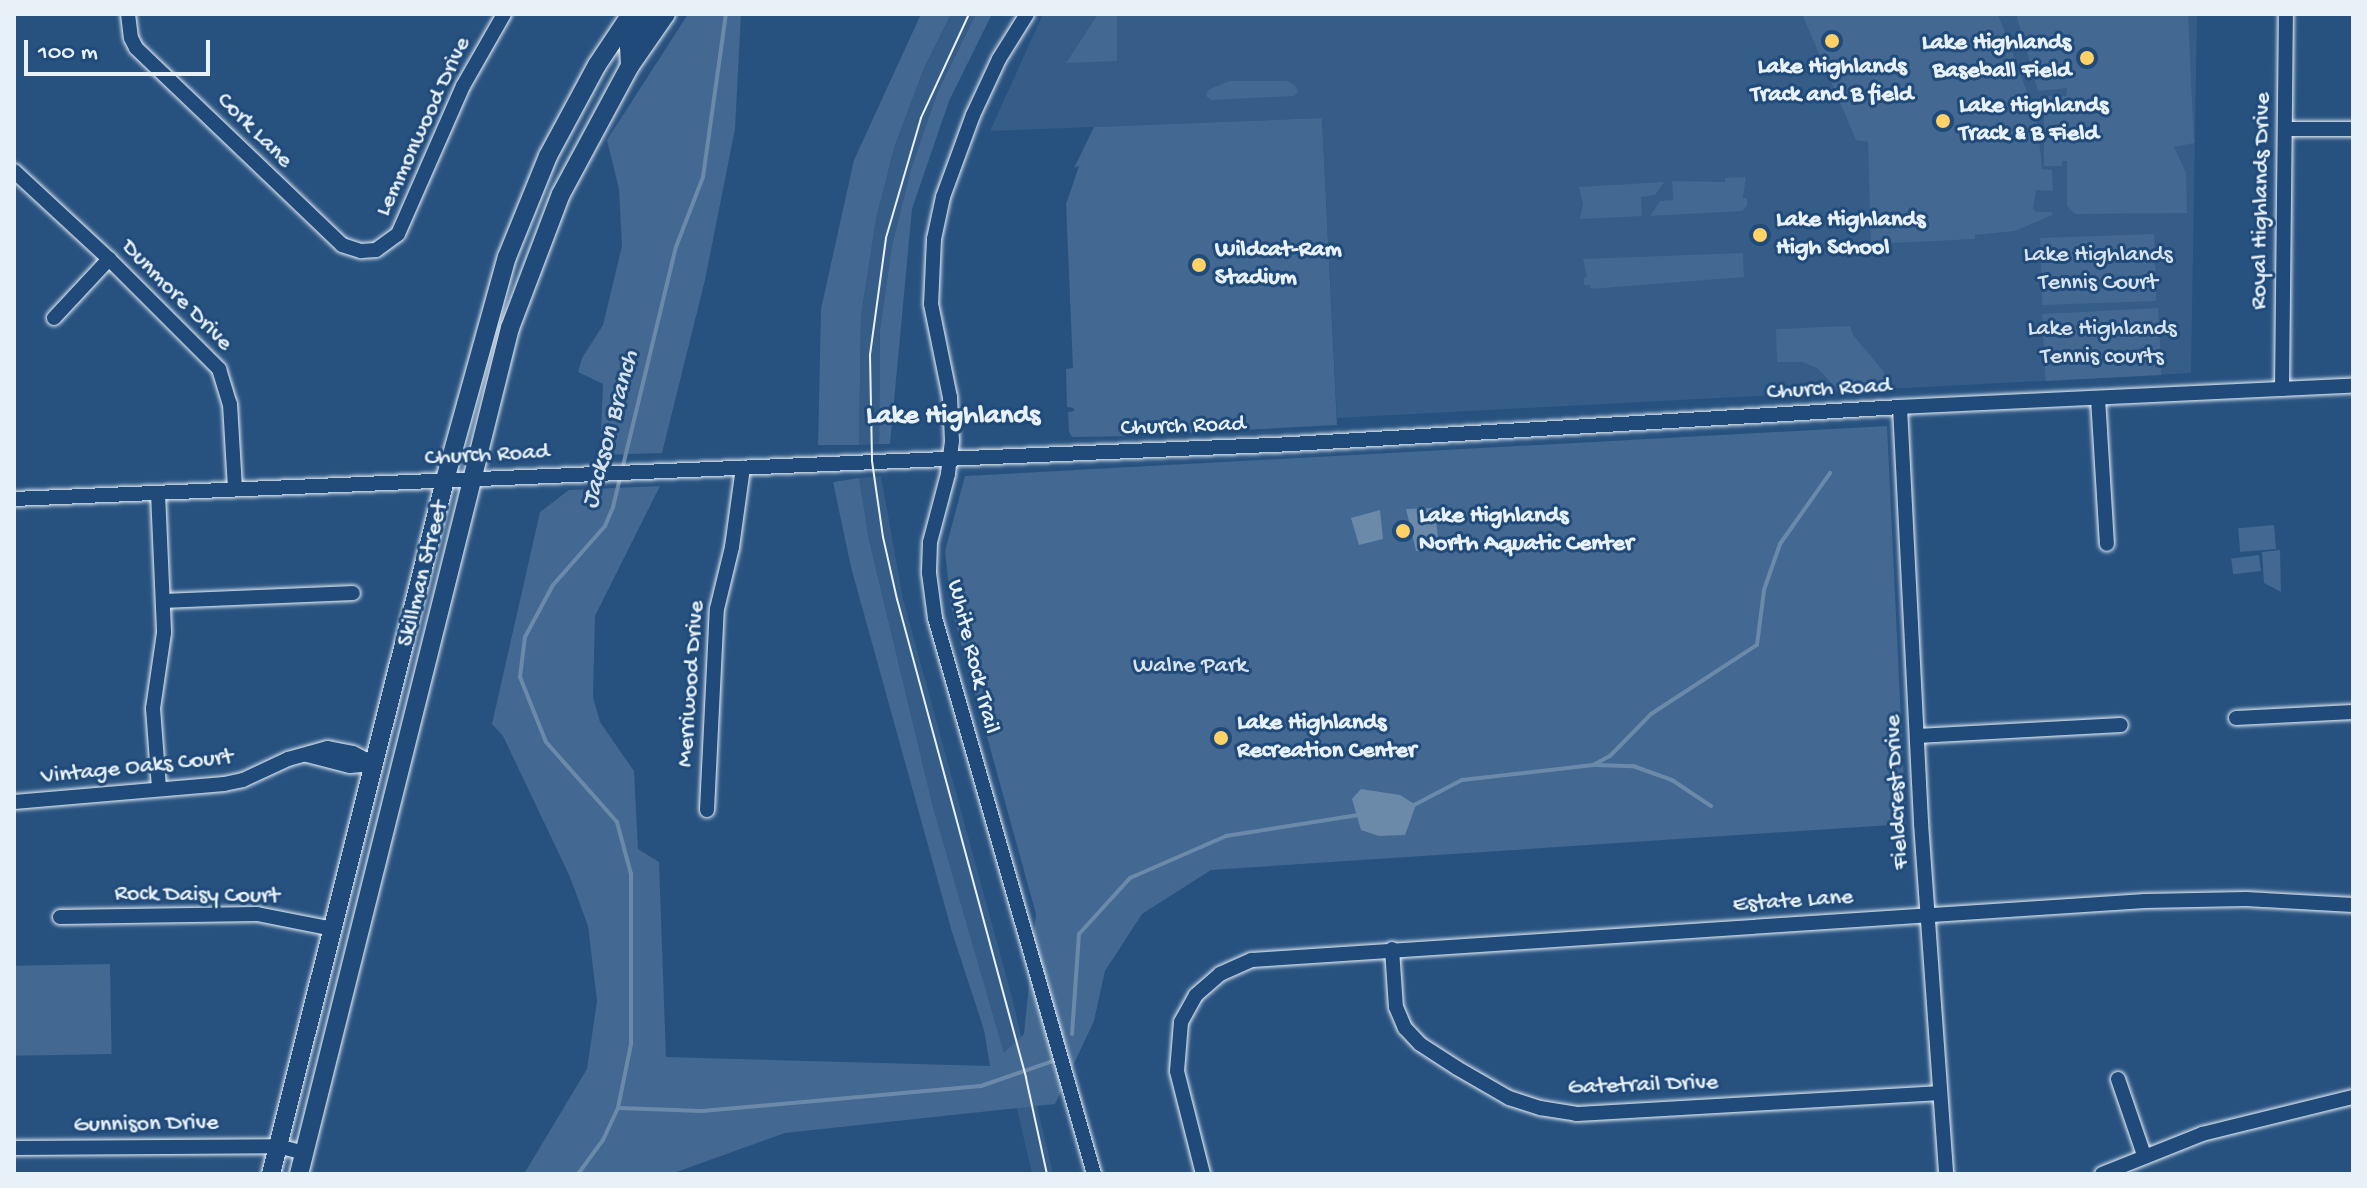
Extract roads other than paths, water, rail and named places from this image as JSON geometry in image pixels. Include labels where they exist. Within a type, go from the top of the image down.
[{"type":"main road","name":"Skillman Street","points":[[271,1174],[445,480],[518,225],[570,112],[631,14]]},
{"type":"main road","points":[[630,66],[629,46],[649,14]]},
{"type":"main road","name":"Skillman Street","points":[[299,1174],[510,328],[544,233],[585,144],[630,66],[666,14]]},
{"type":"main road","points":[[374,764],[399,767]]},
{"type":"street","name":"Cork Lane","points":[[128,14],[131,38],[136,48],[278,186],[342,245],[361,251],[376,250]]},
{"type":"street","name":"Lemmonwood Drive","points":[[376,250],[398,234],[404,223],[463,86],[504,14]]},
{"type":"street","name":"White Rock Trail","points":[[1027,14],[999,59],[973,115],[943,197],[934,239],[931,304],[950,397],[951,458],[930,542],[929,573],[935,618],[1094,1174]]},
{"type":"street","name":"Royal Highlands Drive","points":[[2282,389],[2286,14]]},
{"type":"street","points":[[2285,129],[2353,129]]},
{"type":"street","name":"Dunmore Drive","points":[[14,171],[109,259],[219,369],[230,404],[235,489]]},
{"type":"street","points":[[54,318],[109,259]]},
{"type":"street","name":"Church Road","points":[[14,499],[1307,443],[1900,407],[2353,386]]},
{"type":"street","points":[[2098,398],[2107,544]]},
{"type":"street","name":"Fieldcrest Drive","points":[[1900,407],[1926,915],[1946,1174]]},
{"type":"street","name":"Merriwood Drive","points":[[707,810],[717,609],[732,547],[743,468]]},
{"type":"street","points":[[158,493],[164,633],[153,708],[159,788]]},
{"type":"street","points":[[164,601],[353,593]]},
{"type":"street","points":[[2236,718],[2353,712]]},
{"type":"street","points":[[1917,736],[2121,725]]},
{"type":"street","name":"Vintage Oaks Court","points":[[14,802],[243,780],[288,759],[307,755],[350,766],[374,764]]},
{"type":"street","name":"Estate Lane","points":[[1203,1174],[1177,1071],[1181,1022],[1196,995],[1220,974],[1236,965],[1262,958],[2206,899],[2353,905]]},
{"type":"street","name":"Rock Daisy Court","points":[[60,917],[257,914],[333,929]]},
{"type":"street","name":"Gatetrail Drive","points":[[1392,949],[1396,1007],[1405,1028],[1420,1044],[1457,1068],[1509,1098],[1540,1108],[1576,1114],[1938,1093]]},
{"type":"street","points":[[2118,1079],[2144,1155]]},
{"type":"street","points":[[2102,1174],[2202,1134],[2353,1097]]},
{"type":"street","name":"Gunnison Drive","points":[[14,1148],[278,1146],[304,1153]]},
{"type":"waterway","name":"Jackson Branch","points":[[578,1174],[603,1140],[618,1108],[631,1044],[631,874],[617,822],[546,742],[520,677],[525,637],[553,585],[605,526],[613,507],[676,247],[703,177],[726,14]]},
{"type":"waterway","points":[[1414,805],[1462,780],[1593,765],[1610,756],[1651,714],[1757,645],[1764,590],[1780,544],[1830,473]]},
{"type":"waterway","points":[[1596,765],[1633,766],[1672,780],[1711,806]]},
{"type":"waterway","points":[[1072,1034],[1079,934],[1130,878],[1226,836],[1358,815]]},
{"type":"waterway","points":[[619,1108],[702,1111],[981,1086],[1056,1060]]},
{"type":"tram line","points":[[969,14],[921,118],[886,238],[870,355],[872,461],[883,537],[897,599],[1026,1078],[1047,1174]]},
{"type":"place","name":"Lake Highlands Track and B field","points":[[1832,41]]},
{"type":"place","name":"Lake Highlands Baseball Field","points":[[2087,58]]},
{"type":"place","name":"Lake Highlands Track & B Field","points":[[1943,121]]},
{"type":"place","name":"Lake Highlands High School","points":[[1760,235]]},
{"type":"place","name":"Wildcat-Ram Stadium","points":[[1199,265]]},
{"type":"place","name":"Lake Highlands North Aquatic Center","points":[[1403,531]]},
{"type":"place","name":"Lake Highlands Recreation Center","points":[[1221,738]]},
{"type":"district","name":"Lake Highlands","points":[[953,417]]},
{"type":"park label","name":"Lake Highlands Tennis Court","points":[[2098,270]]},
{"type":"park label","name":"Lake Highlands Tennis courts","points":[[2102,344]]},
{"type":"park label","name":"Walne Park","points":[[1190,667]]}]
